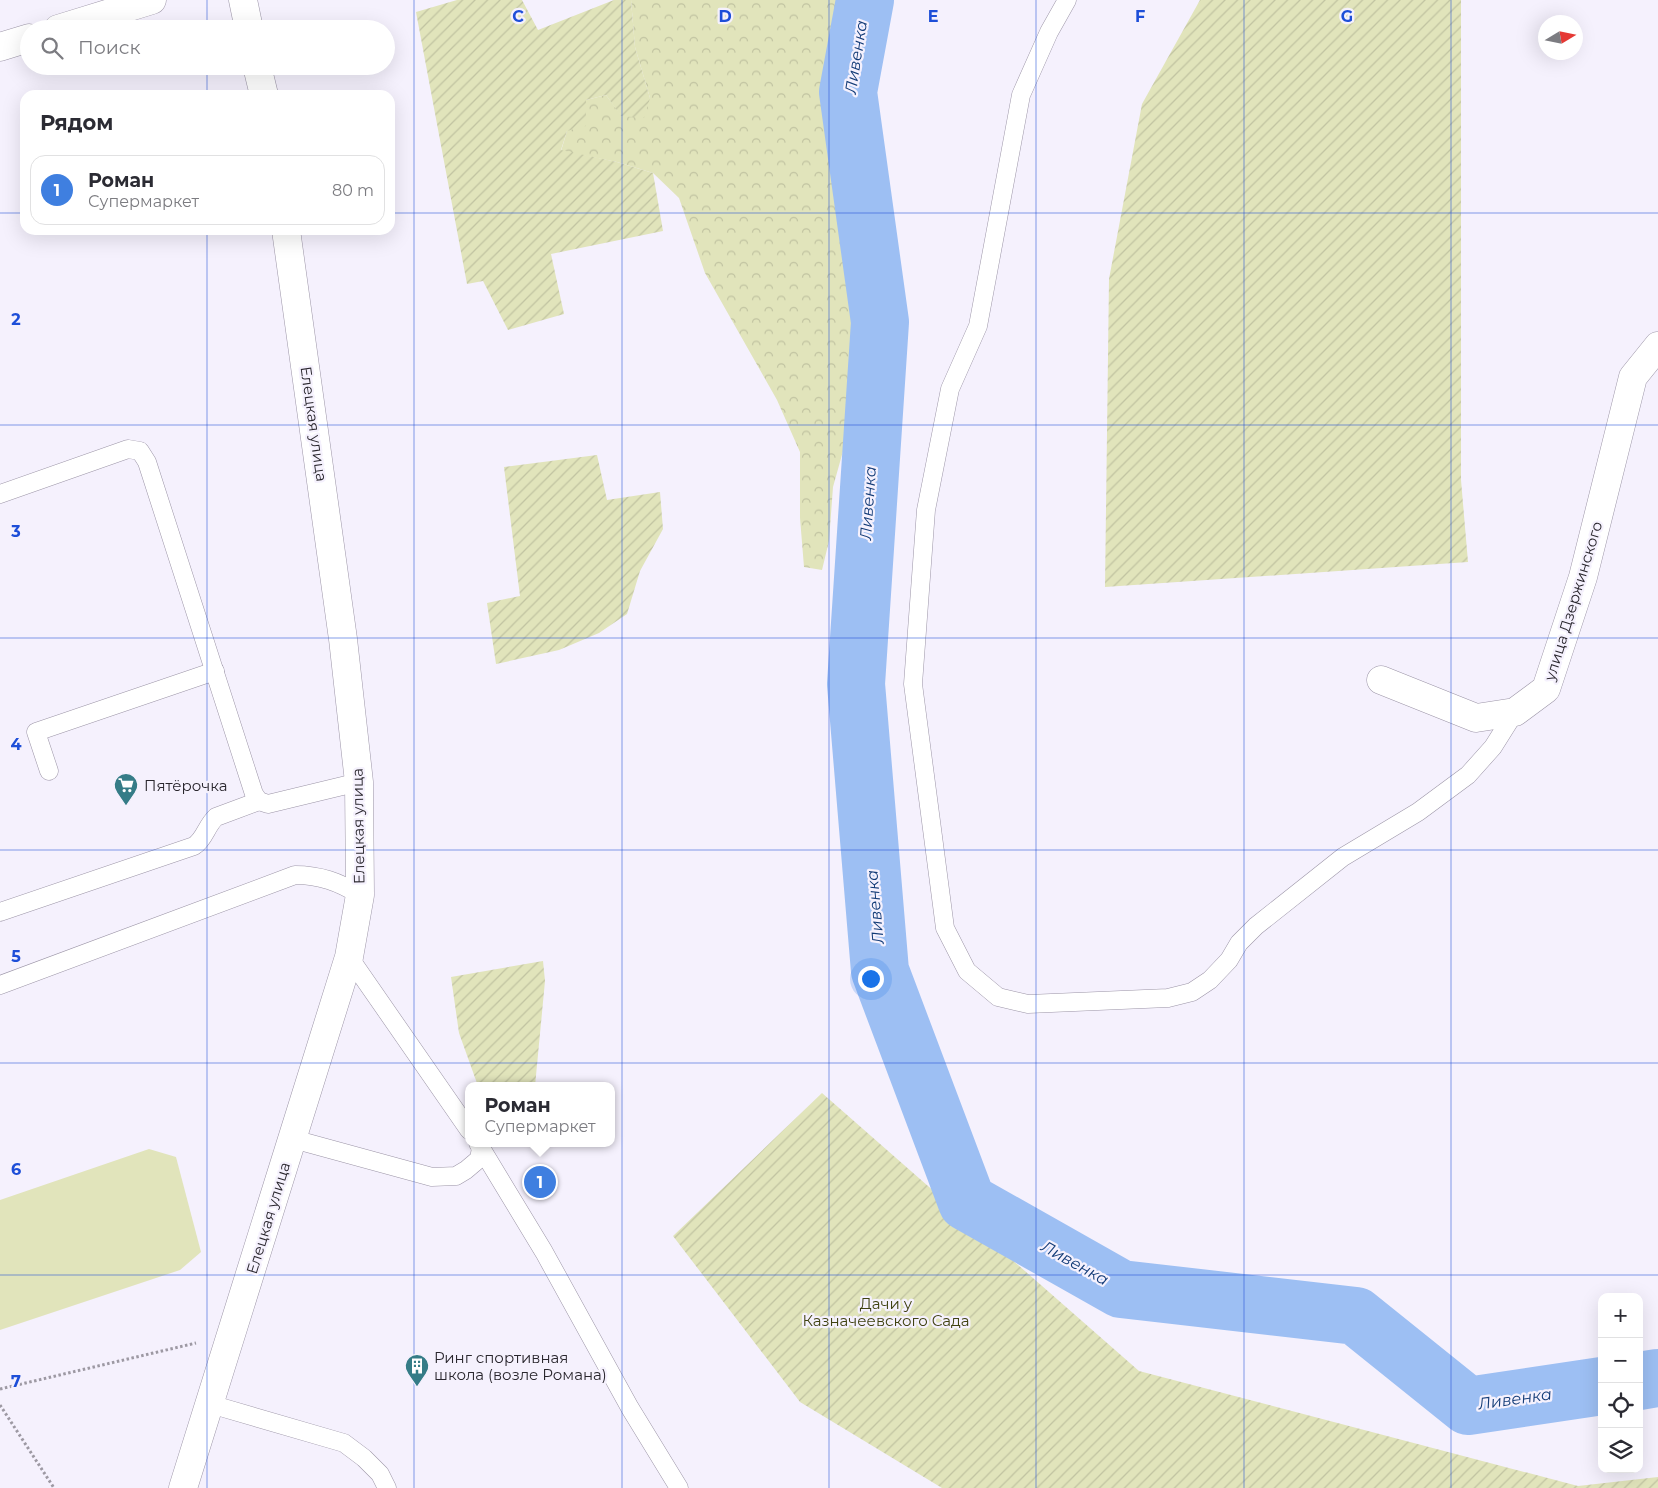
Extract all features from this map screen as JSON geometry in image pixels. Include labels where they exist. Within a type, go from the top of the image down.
[{"type":"street","points":[[87,20],[152,0]]},
{"type":"street","points":[[243,0],[247,20]]},
{"type":"street","points":[[0,47],[20,41]]},
{"type":"street","points":[[259,75],[263,90]]},
{"type":"street","name":"Елецкая улица","points":[[183,1488],[349,957],[360,895],[359,782],[343,639],[287,235]]},
{"type":"street","name":"улица Дзержинского","points":[[1381,680],[1476,718],[1515,712],[1546,690],[1583,577],[1633,377],[1658,346]]},
{"type":"lane","points":[[1067,0],[1048,32],[1020,95],[978,326],[950,389],[926,510],[913,684],[945,928],[967,971],[998,997],[1028,1004],[1168,998],[1192,992],[1210,980],[1229,960],[1239,943],[1256,926],[1343,857],[1418,812],[1468,776],[1493,747],[1515,712]]},
{"type":"lane","points":[[0,494],[128,449],[140,451],[148,462],[254,794],[259,801],[268,804],[359,782]]},
{"type":"lane","points":[[50,771],[36,732],[215,671]]},
{"type":"lane","points":[[0,912],[194,846],[205,837],[212,821],[216,817],[259,801]]},
{"type":"lane","points":[[0,985],[295,875],[328,879],[360,895]]},
{"type":"lane","points":[[349,957],[465,1124]]},
{"type":"lane","points":[[293,1139],[432,1177],[456,1176],[466,1170],[479,1159],[480,1147]]},
{"type":"lane","points":[[481,1147],[544,1252],[630,1408],[679,1488]]},
{"type":"lane","points":[[210,1404],[344,1443],[364,1458],[380,1474],[387,1488]]},
{"type":"path","points":[[0,1389],[199,1342]]},
{"type":"path","points":[[0,1404],[54,1488]]},
{"type":"green space","points":[[457,0],[522,0],[538,30],[614,0],[631,0],[635,47],[650,98],[644,118],[621,116],[606,95],[586,100],[586,126],[567,131],[561,150],[617,162],[653,173],[663,231],[551,254],[564,314],[508,330],[483,281],[467,284],[416,12]]},
{"type":"green space","points":[[631,0],[851,0],[834,98],[853,227],[863,396],[845,444],[833,487],[829,541],[822,570],[804,567],[800,518],[800,452],[777,400],[705,273],[679,198],[653,173],[617,162],[561,151],[567,131],[586,100],[606,95],[621,115],[650,98],[635,47]]},
{"type":"green space","points":[[1200,0],[1461,0],[1461,480],[1468,562],[1105,587],[1109,279],[1142,104]]},
{"type":"green space","points":[[597,455],[607,500],[660,492],[663,529],[640,571],[627,614],[599,633],[559,650],[496,664],[487,603],[520,596],[504,467]]},
{"type":"green space","points":[[543,961],[545,981],[535,1082],[477,1082],[459,1033],[451,977]]},
{"type":"green space","name":"Дачи у Казначеевского Сада","points":[[822,1093],[1139,1371],[1578,1486],[1658,1477],[1658,1488],[942,1488],[800,1402],[673,1236]]},
{"type":"green space","points":[[149,1149],[176,1157],[201,1252],[180,1270],[0,1330],[0,1200]]},
{"type":"waterway","name":"Ливенка","points":[[865,0],[848,92],[880,322],[856,684],[880,971],[967,1202],[1121,1289],[1356,1316],[1468,1406],[1598,1387]]},
{"type":"waterway","name":"Ливенка","points":[[1643,1380],[1658,1378]]},
{"type":"place","name":"Пятёрочка","points":[[126,806]]},
{"type":"place","name":"Роман","points":[[540,1182]]},
{"type":"place","name":"Ринг спортивная школа (возле Романа)","points":[[417,1387]]}]
